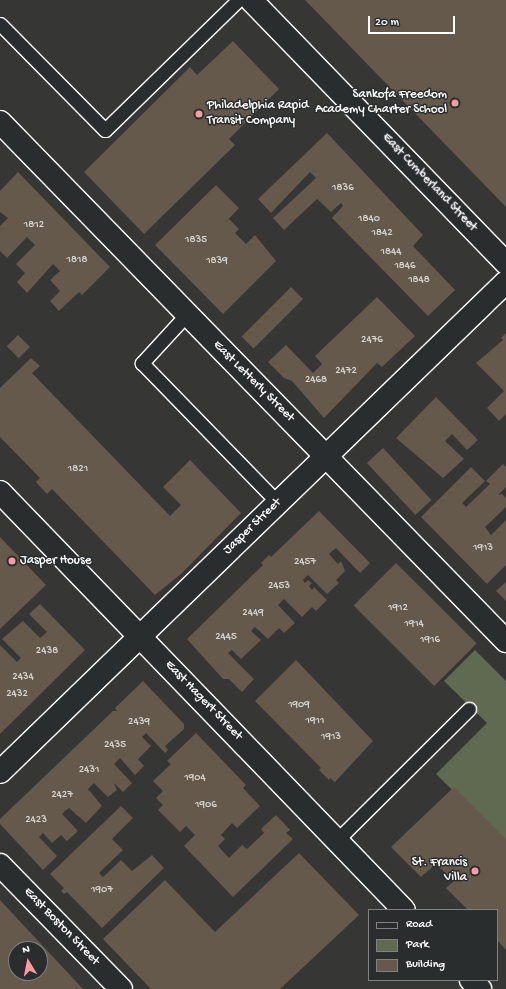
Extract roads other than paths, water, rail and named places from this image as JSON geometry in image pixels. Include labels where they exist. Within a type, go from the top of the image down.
[{"type":"street","name":"East Cumberland Street","points":[[251,0],[506,263]]},
{"type":"street","name":"East Letterly Street","points":[[0,122],[506,641]]},
{"type":"street","name":"Jasper Street","points":[[0,772],[506,282]]},
{"type":"street","name":"East Hagert Street","points":[[0,492],[141,636],[403,909]]},
{"type":"street","name":"East Boston Street","points":[[0,865],[121,989]]},
{"type":"street","points":[[472,981],[480,989]]},
{"type":"lane","points":[[0,24],[105,130],[238,0]]},
{"type":"lane","points":[[187,314],[142,363],[278,503]]},
{"type":"lane","points":[[337,840],[469,709]]},
{"type":"place","name":"Sankofa Freedom Academy Charter School","points":[[455,103]]},
{"type":"place","name":"Philadelphia Rapid Transit Company","points":[[199,114]]},
{"type":"place","name":"Jasper House","points":[[12,561]]},
{"type":"place","name":"St. Francis Villa","points":[[475,871]]}]
